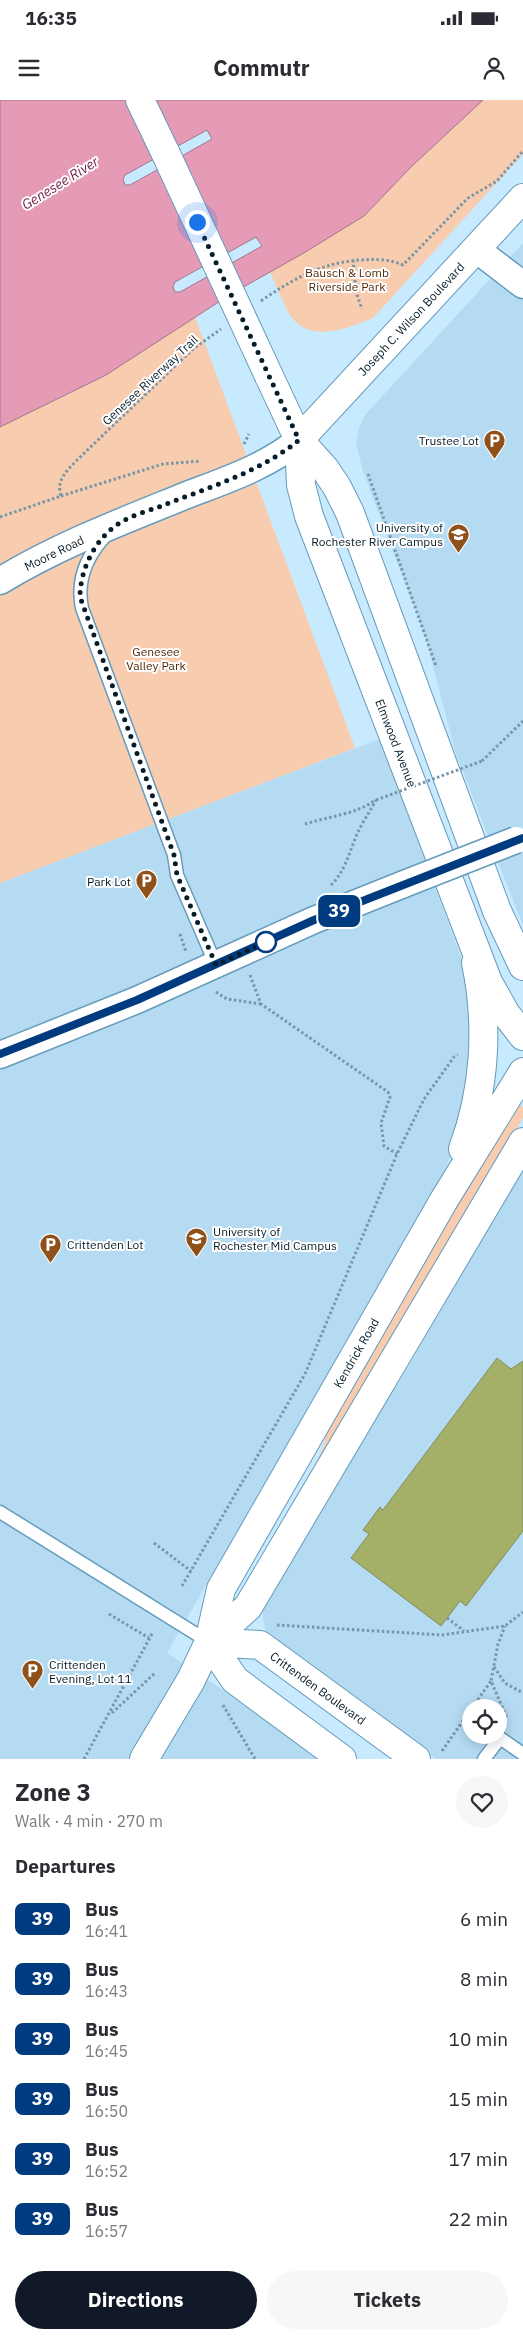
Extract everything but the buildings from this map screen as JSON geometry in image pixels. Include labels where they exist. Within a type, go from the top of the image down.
[{"type":"street","name":"Elmwood Avenue","points":[[140,100],[299,440],[325,469],[337,487],[350,513],[497,911],[523,966]]},
{"type":"street","name":"Joseph C. Wilson Boulevard","points":[[299,440],[523,198]]},
{"type":"street","points":[[476,248],[523,286]]},
{"type":"street","name":"Elmwood Avenue","points":[[299,440],[299,467],[309,516],[488,982],[506,1014],[523,1036]]},
{"type":"street","name":"Moore Road","points":[[0,581],[49,554],[122,521],[262,465],[299,440]]},
{"type":"street","points":[[0,1054],[99,1016],[214,977],[314,920],[520,839]]},
{"type":"street","points":[[444,1200],[471,1127],[484,1057],[483,1007],[470,938]]},
{"type":"street","name":"Kendrick Road","points":[[144,1759],[191,1680],[209,1642],[221,1589],[444,1200],[523,1072]]},
{"type":"street","name":"Kendrick Road","points":[[209,1642],[248,1607],[515,1163],[523,1142]]},
{"type":"street","points":[[209,1642],[235,1680],[342,1759]]},
{"type":"street","name":"Crittenden Boulevard","points":[[209,1642],[260,1646],[416,1759]]},
{"type":"lane","points":[[122,521],[98,544],[83,570],[80,597],[174,855],[177,875],[214,977]]},
{"type":"lane","points":[[0,1512],[209,1642]]},
{"type":"lane","points":[[507,1743],[523,1754]]},
{"type":"lane","points":[[484,1759],[495,1744]]},
{"type":"path","points":[[259,302],[299,276],[329,264],[353,260],[389,260],[403,264],[468,198],[497,181],[523,150]]},
{"type":"path","points":[[353,260],[356,292],[362,309]]},
{"type":"path","name":"Genesee Riverway Trail","points":[[61,496],[60,484],[62,478],[76,461],[193,349],[229,323]]},
{"type":"path","points":[[243,447],[249,434]]},
{"type":"path","points":[[0,517],[163,464],[207,461]]},
{"type":"path","points":[[304,824],[362,810],[376,800],[482,761],[523,721]]},
{"type":"path","points":[[328,888],[341,875],[360,827],[369,815],[376,800]]},
{"type":"path","points":[[180,934],[186,954]]},
{"type":"path","points":[[247,966],[261,1004]]},
{"type":"path","points":[[214,977],[216,993],[227,999],[261,1004],[388,1092],[390,1097],[381,1123],[384,1146],[397,1154]]},
{"type":"path","points":[[182,1586],[305,1374],[397,1154],[424,1099],[454,1057],[461,1054]]},
{"type":"path","points":[[154,1543],[191,1571]]},
{"type":"path","points":[[274,1625],[442,1635],[505,1626],[523,1612]]},
{"type":"path","points":[[109,1614],[149,1638]]},
{"type":"path","points":[[447,1618],[465,1632]]},
{"type":"path","points":[[478,1699],[491,1681],[498,1644],[505,1626]]},
{"type":"path","points":[[84,1759],[153,1632]]},
{"type":"path","points":[[494,1667],[505,1683],[523,1693]]},
{"type":"path","points":[[109,1716],[155,1673]]},
{"type":"path","points":[[491,1681],[499,1699]]},
{"type":"path","points":[[223,1705],[255,1759]]},
{"type":"path","points":[[442,1751],[462,1722]]},
{"type":"shaded area","name":"University of Rochester River Campus","points":[[523,243],[523,926],[455,751],[425,635],[363,472],[356,443],[359,428],[365,415]]},
{"type":"shaded area","name":"University of Rochester Mid Campus","points":[[380,739],[467,973],[477,1054],[455,1146],[446,1167],[167,1653],[242,1703],[320,1759],[0,1759],[0,883]]},
{"type":"shaded area","points":[[523,1169],[523,1759],[436,1759],[276,1642],[266,1631],[263,1619],[263,1603],[347,1459],[403,1376]]},
{"type":"green space","name":"Bausch & Lomb Riverside Park","points":[[483,100],[523,100],[523,154],[373,318],[328,332],[306,328],[296,322],[288,312],[270,272],[364,216],[411,167]]},
{"type":"green space","name":"Genesee Valley Park","points":[[195,317],[355,748],[0,883],[0,427],[106,375]]},
{"type":"green space","points":[[516,1102],[523,1107],[523,1118],[265,1552],[323,1448],[328,1425]]},
{"type":"water","name":"Genesee River","points":[[0,100],[483,100],[411,167],[364,216],[231,294],[106,375],[0,427]],"holes":[[[207,130],[212,139],[130,185],[125,185],[123,179],[125,175]],[[256,237],[262,246],[180,292],[175,292],[173,287],[175,282]]]},
{"type":"bus line","name":"39","points":[[0,1054],[137,1000],[314,920],[523,838]]},
{"type":"place","name":"Trustee Lot","points":[[495,459]]},
{"type":"place","name":"University of Rochester River Campus","points":[[459,553]]},
{"type":"place","name":"Park Lot","points":[[147,900]]},
{"type":"place","name":"University of Rochester Mid Campus","points":[[197,1257]]},
{"type":"place","name":"Crittenden Lot","points":[[51,1263]]},
{"type":"place","name":"Crittenden Evening, Lot 11","points":[[33,1690]]},
{"type":"route","points":[[197,222],[299,440],[274,459],[262,465],[122,521],[98,544],[83,570],[80,597],[82,608],[174,855],[177,875],[216,965],[266,942]]}]
